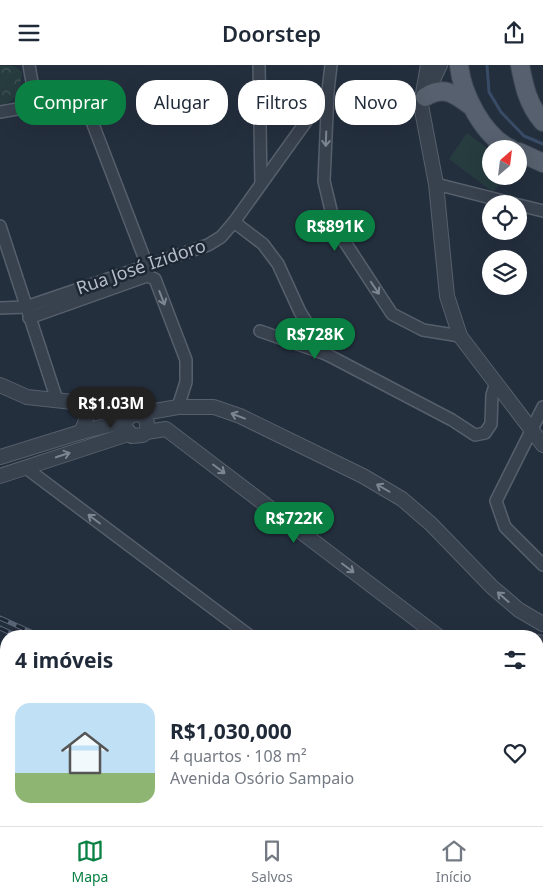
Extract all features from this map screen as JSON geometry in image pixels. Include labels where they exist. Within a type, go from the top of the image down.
[{"type":"main road","points":[[458,65],[471,106],[481,123],[498,140]]},
{"type":"main road","points":[[520,65],[524,85],[533,111],[543,122]]},
{"type":"main road","points":[[423,101],[435,93],[449,92],[471,106]]},
{"type":"main road","points":[[528,156],[543,163]]},
{"type":"street","points":[[29,65],[32,80]]},
{"type":"street","points":[[259,65],[261,184]]},
{"type":"street","points":[[331,65],[324,181],[334,227],[392,314],[423,330],[460,336]]},
{"type":"street","points":[[428,65],[423,101],[436,184],[447,296],[460,336],[543,445]]},
{"type":"street","points":[[423,101],[440,65]]},
{"type":"street","name":"Rua José Izidoro","points":[[0,308],[28,312],[147,265],[208,245],[221,237],[234,222],[328,91]]},
{"type":"street","points":[[0,112],[15,109]]},
{"type":"street","points":[[93,125],[147,265]]},
{"type":"street","points":[[436,184],[482,195]]},
{"type":"street","points":[[527,207],[543,211]]},
{"type":"street","points":[[234,222],[263,244],[278,265],[300,312],[326,354]]},
{"type":"street","points":[[0,227],[58,400]]},
{"type":"street","points":[[28,312],[147,276],[155,279],[186,360],[186,382],[178,407],[169,416],[166,429]]},
{"type":"street","points":[[260,331],[326,354],[452,420],[475,435],[485,433],[490,424],[492,395],[496,382]]},
{"type":"street","points":[[0,385],[27,397],[82,403],[108,410],[130,420],[135,437],[146,432],[166,429],[430,630]]},
{"type":"street","points":[[81,432],[87,419],[86,409],[82,403]]},
{"type":"street","points":[[0,457],[81,432],[178,407],[214,407],[240,416],[363,476],[402,499],[431,524],[492,587],[518,610],[543,624]]},
{"type":"street","points":[[543,407],[496,501],[505,527],[543,565]]},
{"type":"street","points":[[0,476],[26,468],[143,415],[148,421],[146,432]]},
{"type":"street","points":[[26,468],[242,630]]},
{"type":"green space","points":[[0,66],[14,66],[22,72],[21,80],[15,80],[15,98],[0,106]]},
{"type":"green space","points":[[467,133],[482,144],[482,184],[449,159]]},
{"type":"green space","points":[[484,185],[500,185],[493,192]]},
{"type":"waterway","points":[[487,65],[489,92],[501,112],[524,136],[543,144]]},
{"type":"railway","points":[[0,618],[27,630]]},
{"type":"railway","points":[[0,628],[4,630]]}]
